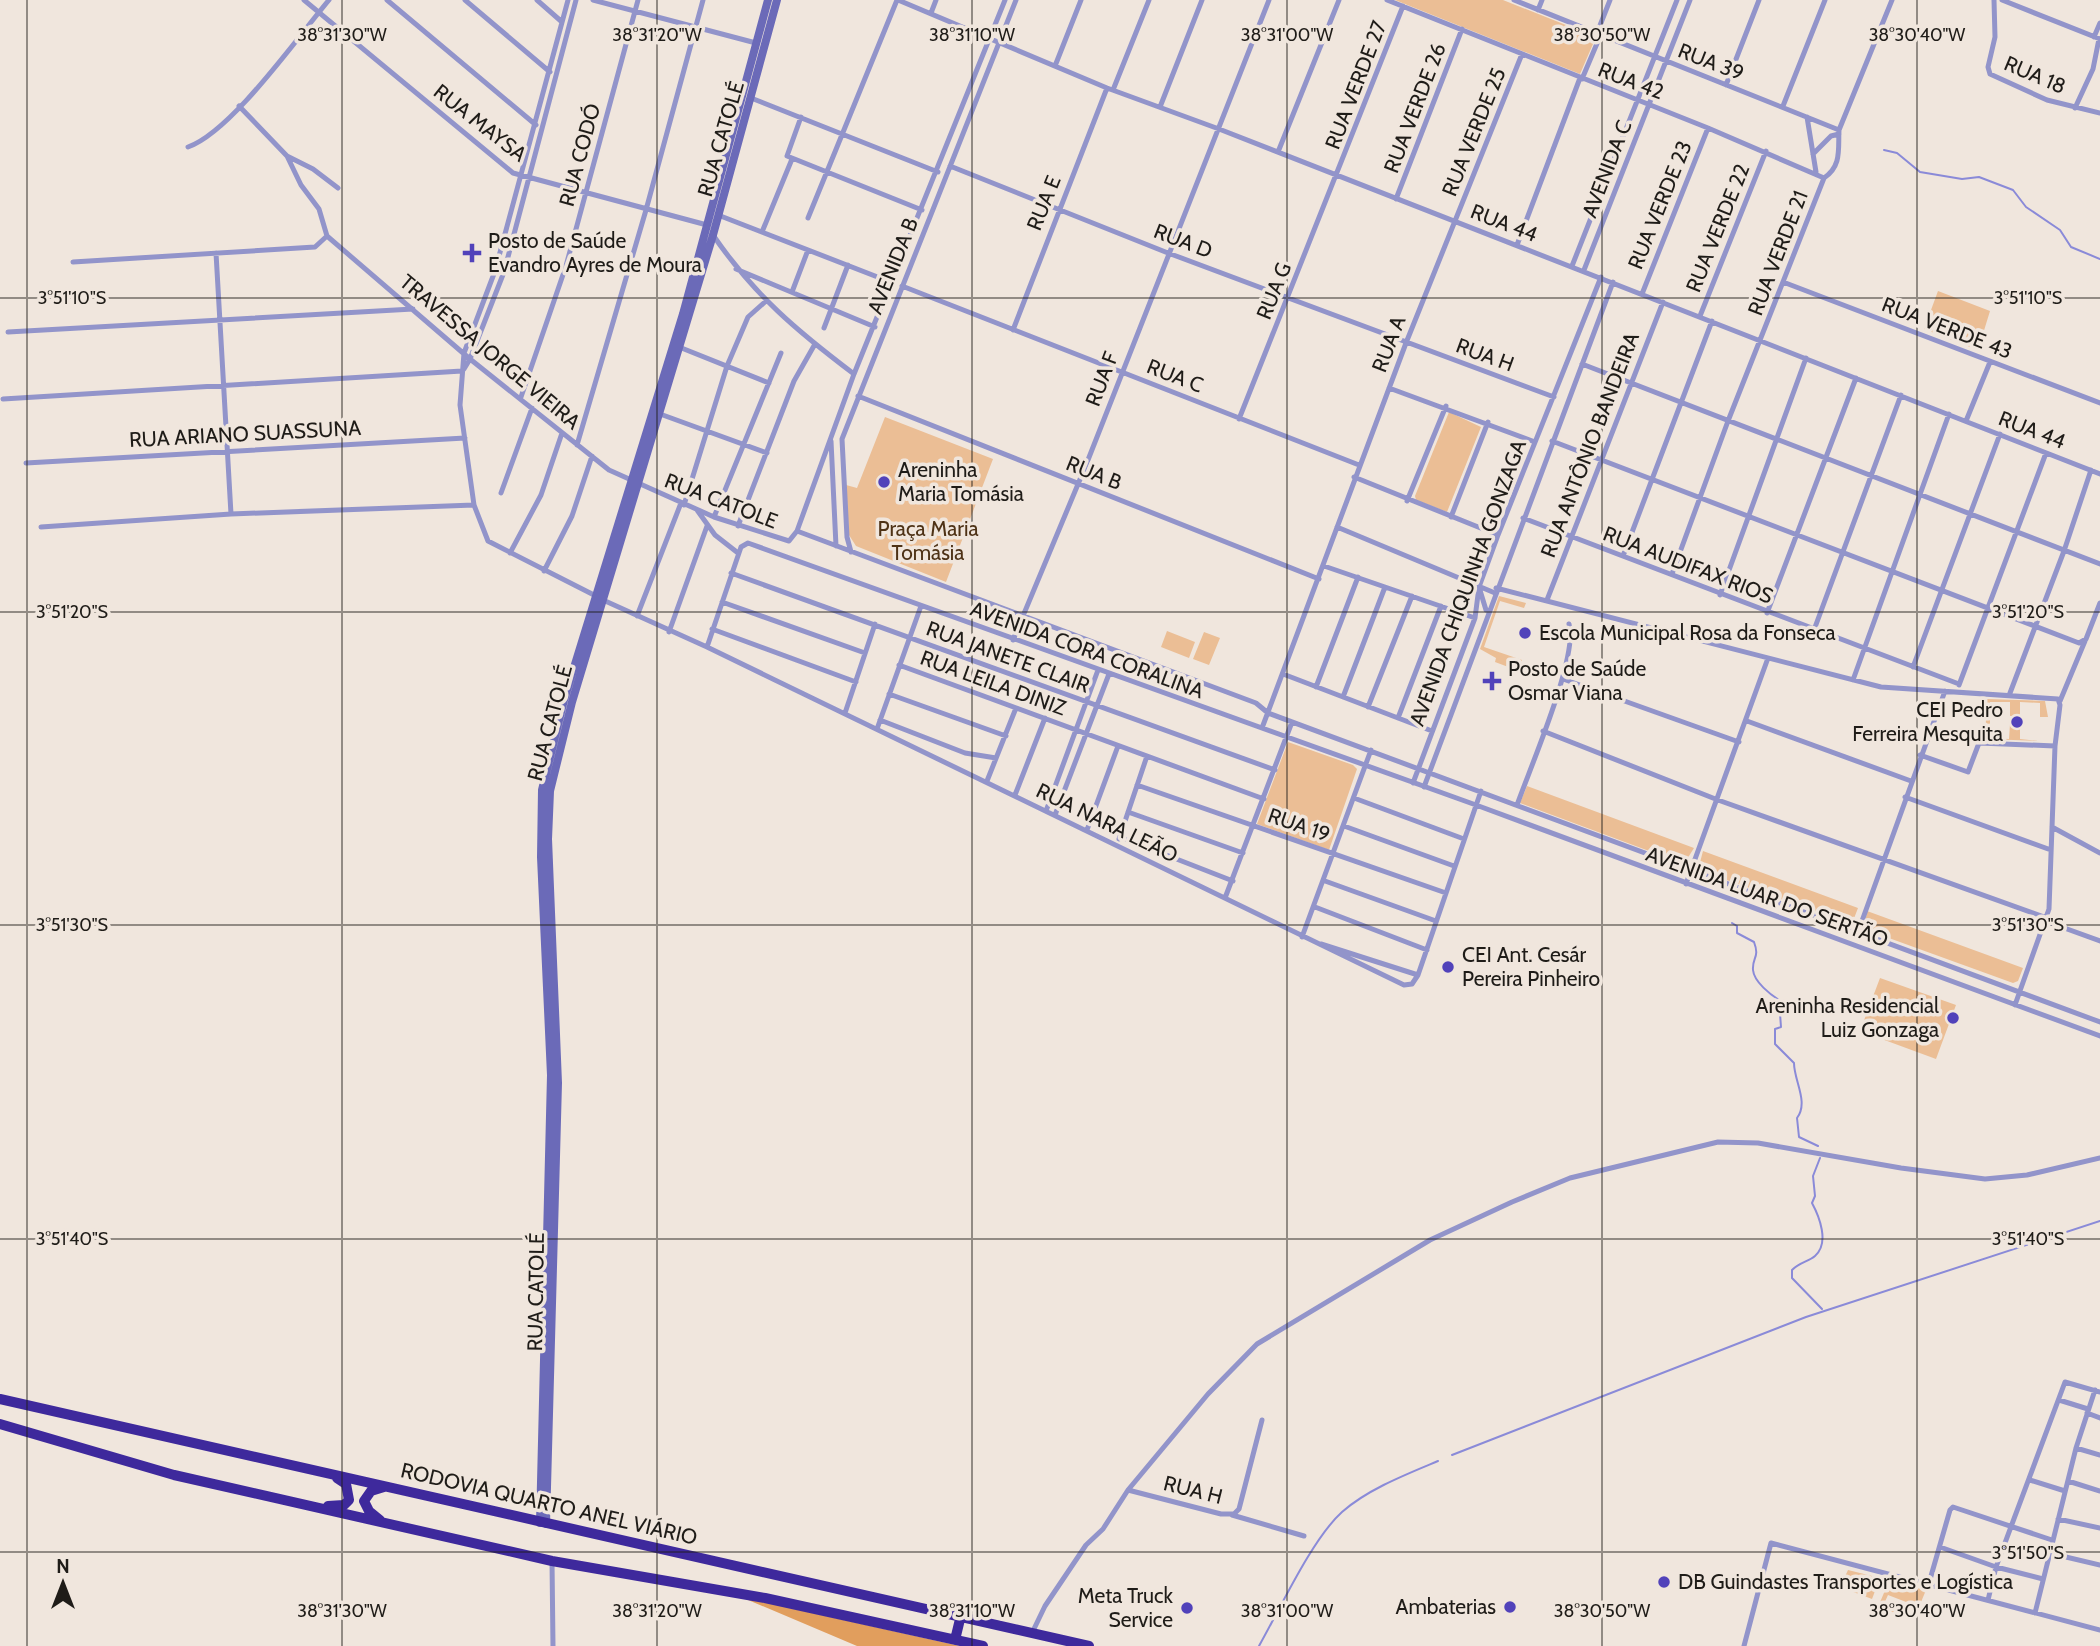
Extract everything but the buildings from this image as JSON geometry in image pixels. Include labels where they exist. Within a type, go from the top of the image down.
[{"type":"highway","name":"RODOVIA QUARTO ANEL VIÁRIO","points":[[0,1399],[1089,1646]]},
{"type":"highway","points":[[0,1424],[174,1475],[299,1504],[552,1561],[765,1598],[983,1646]]},
{"type":"highway","points":[[299,1504],[346,1504],[350,1496],[347,1487],[334,1475]]},
{"type":"highway","points":[[384,1487],[372,1491],[364,1503],[369,1511],[386,1523]]},
{"type":"highway","points":[[955,1640],[961,1615]]},
{"type":"street","name":"RUA MAYSA","points":[[304,0],[506,168],[521,175],[646,211],[708,225]]},
{"type":"street","points":[[188,148],[210,135],[239,106],[329,0]]},
{"type":"street","points":[[387,0],[541,129]]},
{"type":"street","points":[[466,0],[555,76]]},
{"type":"street","points":[[537,0],[562,22]]},
{"type":"street","points":[[41,527],[231,514],[474,505],[460,405],[464,353],[495,271],[568,0]]},
{"type":"street","points":[[462,371],[470,359],[504,272],[576,0]]},
{"type":"street","points":[[593,0],[756,43]]},
{"type":"street","name":"RUA CODÓ","points":[[521,397],[566,266],[638,0]]},
{"type":"street","points":[[577,445],[646,211],[702,0]]},
{"type":"street","name":"RUA CATOLÉ","points":[[635,483],[660,414],[713,235],[768,0]]},
{"type":"street","name":"RUA CATOLÉ","points":[[543,1523],[551,1188],[558,1083],[545,857],[552,780],[600,598],[708,225],[735,138],[751,98],[777,0]]},
{"type":"street","points":[[808,218],[897,0]]},
{"type":"street","name":"RUA 44","points":[[897,0],[1110,89],[1584,270],[2100,474]]},
{"type":"street","points":[[931,13],[936,0]]},
{"type":"street","name":"AVENIDA B","points":[[793,539],[854,374],[938,172],[1005,0]]},
{"type":"street","name":"AVENIDA B","points":[[851,551],[841,449],[858,396],[1016,0]]},
{"type":"street","points":[[1055,66],[1081,0]]},
{"type":"street","name":"RUA E","points":[[1013,330],[1058,209],[1149,0]]},
{"type":"street","points":[[1160,107],[1202,0]]},
{"type":"street","name":"RUA F","points":[[1013,640],[1269,0]]},
{"type":"street","points":[[1278,152],[1339,0]]},
{"type":"street","name":"RUA 42","points":[[1387,0],[1766,151],[1824,178]]},
{"type":"street","name":"RUA 39","points":[[1514,0],[1839,132]]},
{"type":"street","points":[[1538,10],[1542,0]]},
{"type":"street","points":[[1517,246],[1610,0]]},
{"type":"street","name":"AVENIDA C","points":[[1572,266],[1677,0]]},
{"type":"street","name":"AVENIDA C","points":[[1584,270],[1690,0]]},
{"type":"street","points":[[1726,85],[1759,0]]},
{"type":"street","points":[[1783,107],[1825,0]]},
{"type":"street","points":[[1813,154],[1831,136],[1839,132],[1892,0]]},
{"type":"street","name":"RUA 18","points":[[1994,0],[1995,37],[1988,67],[1990,74],[2047,100],[2100,113]]},
{"type":"street","points":[[2002,0],[2098,38]]},
{"type":"street","name":"RUA VERDE 27","points":[[1338,175],[1403,6]]},
{"type":"street","points":[[2075,107],[2096,60],[2100,23]]},
{"type":"street","name":"RUA VERDE 26","points":[[1396,199],[1462,30]]},
{"type":"street","name":"RUA VERDE 25","points":[[1456,222],[1522,54]]},
{"type":"street","points":[[751,98],[938,172]]},
{"type":"street","points":[[73,262],[315,247],[327,236],[319,209],[301,185],[287,156],[239,106]]},
{"type":"street","points":[[800,117],[786,155],[922,210]]},
{"type":"street","points":[[1807,117],[1816,172]]},
{"type":"street","name":"RUA VERDE 23","points":[[1642,294],[1708,128]]},
{"type":"street","name":"RUA VERDE 21","points":[[1672,574],[1728,421],[1824,178],[1832,173],[1837,162],[1839,132]]},
{"type":"street","name":"RUA VERDE 22","points":[[1700,316],[1766,151]]},
{"type":"street","points":[[287,156],[313,169],[338,188]]},
{"type":"street","points":[[762,232],[792,159]]},
{"type":"street","name":"RUA D","points":[[950,166],[1168,253],[1406,343]]},
{"type":"street","name":"RUA G","points":[[1239,419],[1338,175]]},
{"type":"street","points":[[718,215],[893,283]]},
{"type":"street","points":[[510,216],[518,218]]},
{"type":"street","name":"RUA A","points":[[1262,728],[1319,579],[1354,477],[1456,222]]},
{"type":"street","points":[[713,235],[736,269],[766,300],[815,344],[854,374]]},
{"type":"street","name":"TRAVESSA JORGE VIEIRA","points":[[327,236],[470,359],[521,397],[562,433],[635,483]]},
{"type":"street","points":[[792,292],[808,250]]},
{"type":"street","points":[[216,253],[231,514]]},
{"type":"street","points":[[824,328],[848,265]]},
{"type":"street","points":[[736,269],[875,327]]},
{"type":"street","name":"AVENIDA CHIQUINHA GONZAGA","points":[[1413,783],[1475,618],[1479,586],[1601,277]]},
{"type":"street","name":"AVENIDA CHIQUINHA GONZAGA","points":[[1424,787],[1613,282]]},
{"type":"street","name":"RUA VERDE 43","points":[[1783,282],[2100,403]]},
{"type":"street","name":"RUA C","points":[[902,286],[1359,466]]},
{"type":"street","points":[[637,616],[682,504],[727,366],[748,317],[766,300]]},
{"type":"street","name":"RUA ANTÔNIO BANDEIRA","points":[[1548,600],[1662,302]]},
{"type":"street","points":[[8,332],[413,309]]},
{"type":"street","points":[[1623,556],[1712,321]]},
{"type":"street","name":"RUA H","points":[[1406,343],[1554,397]]},
{"type":"street","points":[[738,526],[794,381],[815,344]]},
{"type":"street","points":[[679,347],[769,383]]},
{"type":"street","points":[[714,517],[782,353]]},
{"type":"street","points":[[1720,594],[1806,358]]},
{"type":"street","points":[[1966,421],[1990,362]]},
{"type":"street","points":[[1582,365],[2100,564]]},
{"type":"street","points":[[3,399],[462,371]]},
{"type":"street","points":[[1767,613],[1856,378]]},
{"type":"street","points":[[1390,388],[1446,406],[1535,442]]},
{"type":"street","points":[[1814,630],[1873,477],[1901,395]]},
{"type":"street","name":"RUA B","points":[[858,396],[1319,579]]},
{"type":"street","points":[[1407,501],[1446,406]]},
{"type":"street","points":[[501,494],[532,408]]},
{"type":"street","points":[[660,414],[767,453]]},
{"type":"street","points":[[1853,680],[1949,414]]},
{"type":"street","points":[[1451,517],[1488,422]]},
{"type":"street","points":[[510,553],[541,495],[562,433]]},
{"type":"street","points":[[1913,667],[2000,434]]},
{"type":"street","name":"RUA ARIANO SUASSUNA","points":[[26,463],[465,438]]},
{"type":"street","name":"AVENIDA B","points":[[831,438],[836,546]]},
{"type":"street","points":[[1552,441],[2035,627],[2079,643],[2085,641]]},
{"type":"street","points":[[1956,691],[2018,533],[2046,453]]},
{"type":"street","points":[[544,571],[572,516],[592,456]]},
{"type":"street","points":[[2010,693],[2064,551],[2091,470]]},
{"type":"street","points":[[1354,477],[1407,501],[1498,535]]},
{"type":"street","name":"RUA CATOLE","points":[[635,483],[738,526],[784,542],[793,539]]},
{"type":"street","name":"RUA NARA LEÃO","points":[[474,505],[488,541],[544,571],[987,781],[1225,898],[1302,937],[1314,943],[1391,981],[1412,984],[1418,975],[1350,951],[1314,943]]},
{"type":"street","points":[[697,510],[707,526],[739,550],[708,647]]},
{"type":"street","name":"RUA AUDIFAX RIOS","points":[[1523,518],[1959,684]]},
{"type":"street","points":[[669,632],[707,526]]},
{"type":"street","points":[[1337,527],[1479,586],[1548,600],[1853,680],[1896,689],[2052,696],[2060,701]]},
{"type":"street","name":"AVENIDA CORA CORALINA","points":[[797,531],[1256,703],[1268,713],[1430,772]]},
{"type":"street","name":"AVENIDA CORA CORALINA","points":[[739,550],[748,543],[1424,787]]},
{"type":"street","points":[[1324,565],[1475,618]]},
{"type":"street","name":"RUA JANETE CLAIR","points":[[731,573],[1275,770]]},
{"type":"street","points":[[1316,687],[1358,578]]},
{"type":"street","points":[[1479,586],[1485,600],[1486,617]]},
{"type":"street","points":[[1343,697],[1385,587]]},
{"type":"street","points":[[1368,707],[1412,596]]},
{"type":"street","points":[[722,602],[865,653]]},
{"type":"street","points":[[2015,1005],[2046,920],[2055,746],[2060,701],[2100,603]]},
{"type":"street","points":[[877,729],[921,606]]},
{"type":"street","points":[[1398,718],[1441,606]]},
{"type":"street","points":[[845,713],[875,624]]},
{"type":"street","points":[[1517,805],[1563,679],[1573,638],[1569,624]]},
{"type":"street","points":[[712,629],[856,682]]},
{"type":"street","points":[[1686,884],[1768,658]]},
{"type":"street","name":"RUA LEILA DINIZ","points":[[899,665],[1264,799]]},
{"type":"street","points":[[1046,811],[1098,670]]},
{"type":"street","points":[[1055,815],[1109,674]]},
{"type":"street","points":[[1283,674],[1432,731]]},
{"type":"street","points":[[1563,679],[1739,742]]},
{"type":"street","points":[[1858,932],[1910,781],[1945,691]]},
{"type":"street","points":[[889,694],[1006,736]]},
{"type":"street","points":[[987,781],[1016,708]]},
{"type":"street","points":[[1015,795],[1045,718]]},
{"type":"street","points":[[880,720],[965,753],[996,758]]},
{"type":"street","points":[[1747,721],[1910,781]]},
{"type":"street","points":[[1225,898],[1292,722]]},
{"type":"street","points":[[1543,731],[1718,800],[2100,941]]},
{"type":"street","points":[[1920,755],[1968,772],[1979,743],[2055,746]]},
{"type":"street","points":[[1087,830],[1118,746]]},
{"type":"street","points":[[1302,937],[1335,854],[1371,750]]},
{"type":"street","points":[[1117,845],[1147,756]]},
{"type":"street","name":"AVENIDA LUAR DO SERTÃO","points":[[1430,772],[2100,1022]]},
{"type":"street","name":"RUA 19","points":[[1137,785],[1446,893]]},
{"type":"street","name":"AVENIDA LUAR DO SERTÃO","points":[[1424,787],[2100,1036]]},
{"type":"street","points":[[1418,975],[1481,791]]},
{"type":"street","points":[[1905,797],[2051,850]]},
{"type":"street","points":[[1354,798],[1464,839]]},
{"type":"street","points":[[1128,812],[1243,853]]},
{"type":"street","points":[[1344,826],[1454,866]]},
{"type":"street","points":[[2052,827],[2100,853]]},
{"type":"street","name":"RUA NARA LEÃO","points":[[1120,837],[1233,881]]},
{"type":"street","points":[[1325,881],[1436,920]]},
{"type":"street","points":[[1315,907],[1427,950]]},
{"type":"street","points":[[1032,1633],[1045,1606],[1086,1545],[1103,1529],[1128,1490],[1208,1394],[1273,1333],[1430,1240],[1570,1178],[1718,1142],[1758,1143],[1901,1168],[1985,1179],[2027,1175],[2100,1158]]},
{"type":"street","points":[[1988,1600],[1996,1567],[2031,1480],[2065,1382],[2097,1391],[2076,1448],[2035,1613]]},
{"type":"street","points":[[2059,1400],[2100,1418]]},
{"type":"street","name":"RUA H","points":[[1128,1490],[1232,1515],[1239,1509],[1262,1420]]},
{"type":"street","points":[[2076,1448],[2100,1455]]},
{"type":"street","points":[[2031,1480],[2065,1491]]},
{"type":"street","points":[[2068,1481],[2100,1491]]},
{"type":"street","points":[[1929,1583],[1950,1510],[1958,1507],[2052,1540]]},
{"type":"street","points":[[1232,1515],[1304,1536]]},
{"type":"street","points":[[2058,1518],[2100,1528]]},
{"type":"street","points":[[1744,1646],[1771,1544],[1929,1583],[2100,1630]]},
{"type":"street","points":[[1940,1547],[1996,1567],[2043,1579]]},
{"type":"street","points":[[2049,1553],[2100,1565]]},
{"type":"street","points":[[552,1561],[554,1645]]},
{"type":"green space","points":[[1395,0],[1503,0],[1596,37],[1580,74]]},
{"type":"green space","points":[[1938,291],[1990,311],[1978,350],[1924,329]]},
{"type":"green space","points":[[1449,412],[1481,427],[1447,512],[1416,500],[1415,496]]},
{"type":"green space","name":"Praça Maria Tomásia","points":[[885,417],[993,459],[946,582],[856,546],[849,535],[846,485],[857,488]]},
{"type":"green space","points":[[1499,596],[1526,603],[1524,608],[1500,601],[1484,647],[1522,660],[1519,671],[1495,662],[1496,658],[1480,649]]},
{"type":"green space","points":[[1167,631],[1195,642],[1189,658],[1161,647]]},
{"type":"green space","points":[[1204,632],[1220,638],[1209,665],[1193,659]]},
{"type":"green space","points":[[1987,699],[2045,701],[2048,717],[2040,717],[2040,703],[2020,702],[2020,716],[2010,716],[2010,702],[1990,702],[1990,738],[2009,739],[2010,724],[2020,725],[2020,739],[2039,741],[1985,739]]},
{"type":"green space","points":[[1288,742],[1353,765],[1357,769],[1329,850],[1257,824]]},
{"type":"green space","points":[[1527,786],[1694,848],[1684,864],[1520,803]]},
{"type":"green space","points":[[1703,851],[1858,908],[1853,921],[1849,923],[1698,870]]},
{"type":"green space","points":[[1867,911],[2023,968],[2018,981],[2013,983],[1864,929]]},
{"type":"green space","points":[[1880,978],[1956,1005],[1936,1059],[1860,1031]]},
{"type":"green space","points":[[1848,1570],[1880,1578],[1872,1599],[1840,1587]]},
{"type":"green space","points":[[1889,1581],[1926,1590],[1919,1607],[1888,1595],[1883,1606],[1901,1615],[1878,1607]]},
{"type":"shaded area","points":[[741,1597],[942,1642],[960,1646],[857,1646]]},
{"type":"waterway","points":[[1884,150],[1897,153],[1920,172],[1962,179],[1979,177],[2013,190],[2026,207],[2060,230],[2071,247],[2100,259]]},
{"type":"waterway","points":[[1732,923],[1737,926],[1737,933],[1754,942],[1754,975],[1763,988],[1779,1000],[1781,1027],[1775,1029],[1775,1044],[1794,1063],[1802,1105],[1797,1118],[1799,1137],[1818,1146]]},
{"type":"waterway","points":[[1820,1158],[1813,1176],[1815,1196],[1812,1203],[1820,1222],[1822,1244],[1815,1256],[1792,1270],[1792,1278],[1822,1309]]},
{"type":"waterway","points":[[1452,1455],[1806,1317],[2100,1221]]},
{"type":"waterway","points":[[1259,1646],[1319,1539],[1342,1512],[1376,1489],[1438,1461]]},
{"type":"place","name":"Posto de Saúde Evandro Ayres de Moura","points":[[472,253]]},
{"type":"place","name":"Areninha Maria Tomásia","points":[[884,482]]},
{"type":"place","name":"Escola Municipal Rosa da Fonseca","points":[[1525,633]]},
{"type":"place","name":"Posto de Saúde Osmar Viana","points":[[1492,681]]},
{"type":"place","name":"CEI Pedro Ferreira Mesquita","points":[[2017,722]]},
{"type":"place","name":"CEI Ant. Cesár Pereira Pinheiro","points":[[1448,967]]},
{"type":"place","name":"Areninha Residencial Luiz Gonzaga","points":[[1953,1018]]},
{"type":"place","name":"DB Guindastes Transportes e Logística","points":[[1664,1582]]},
{"type":"place","name":"Ambaterias","points":[[1510,1607]]},
{"type":"place","name":"Meta Truck Service","points":[[1187,1608]]}]
